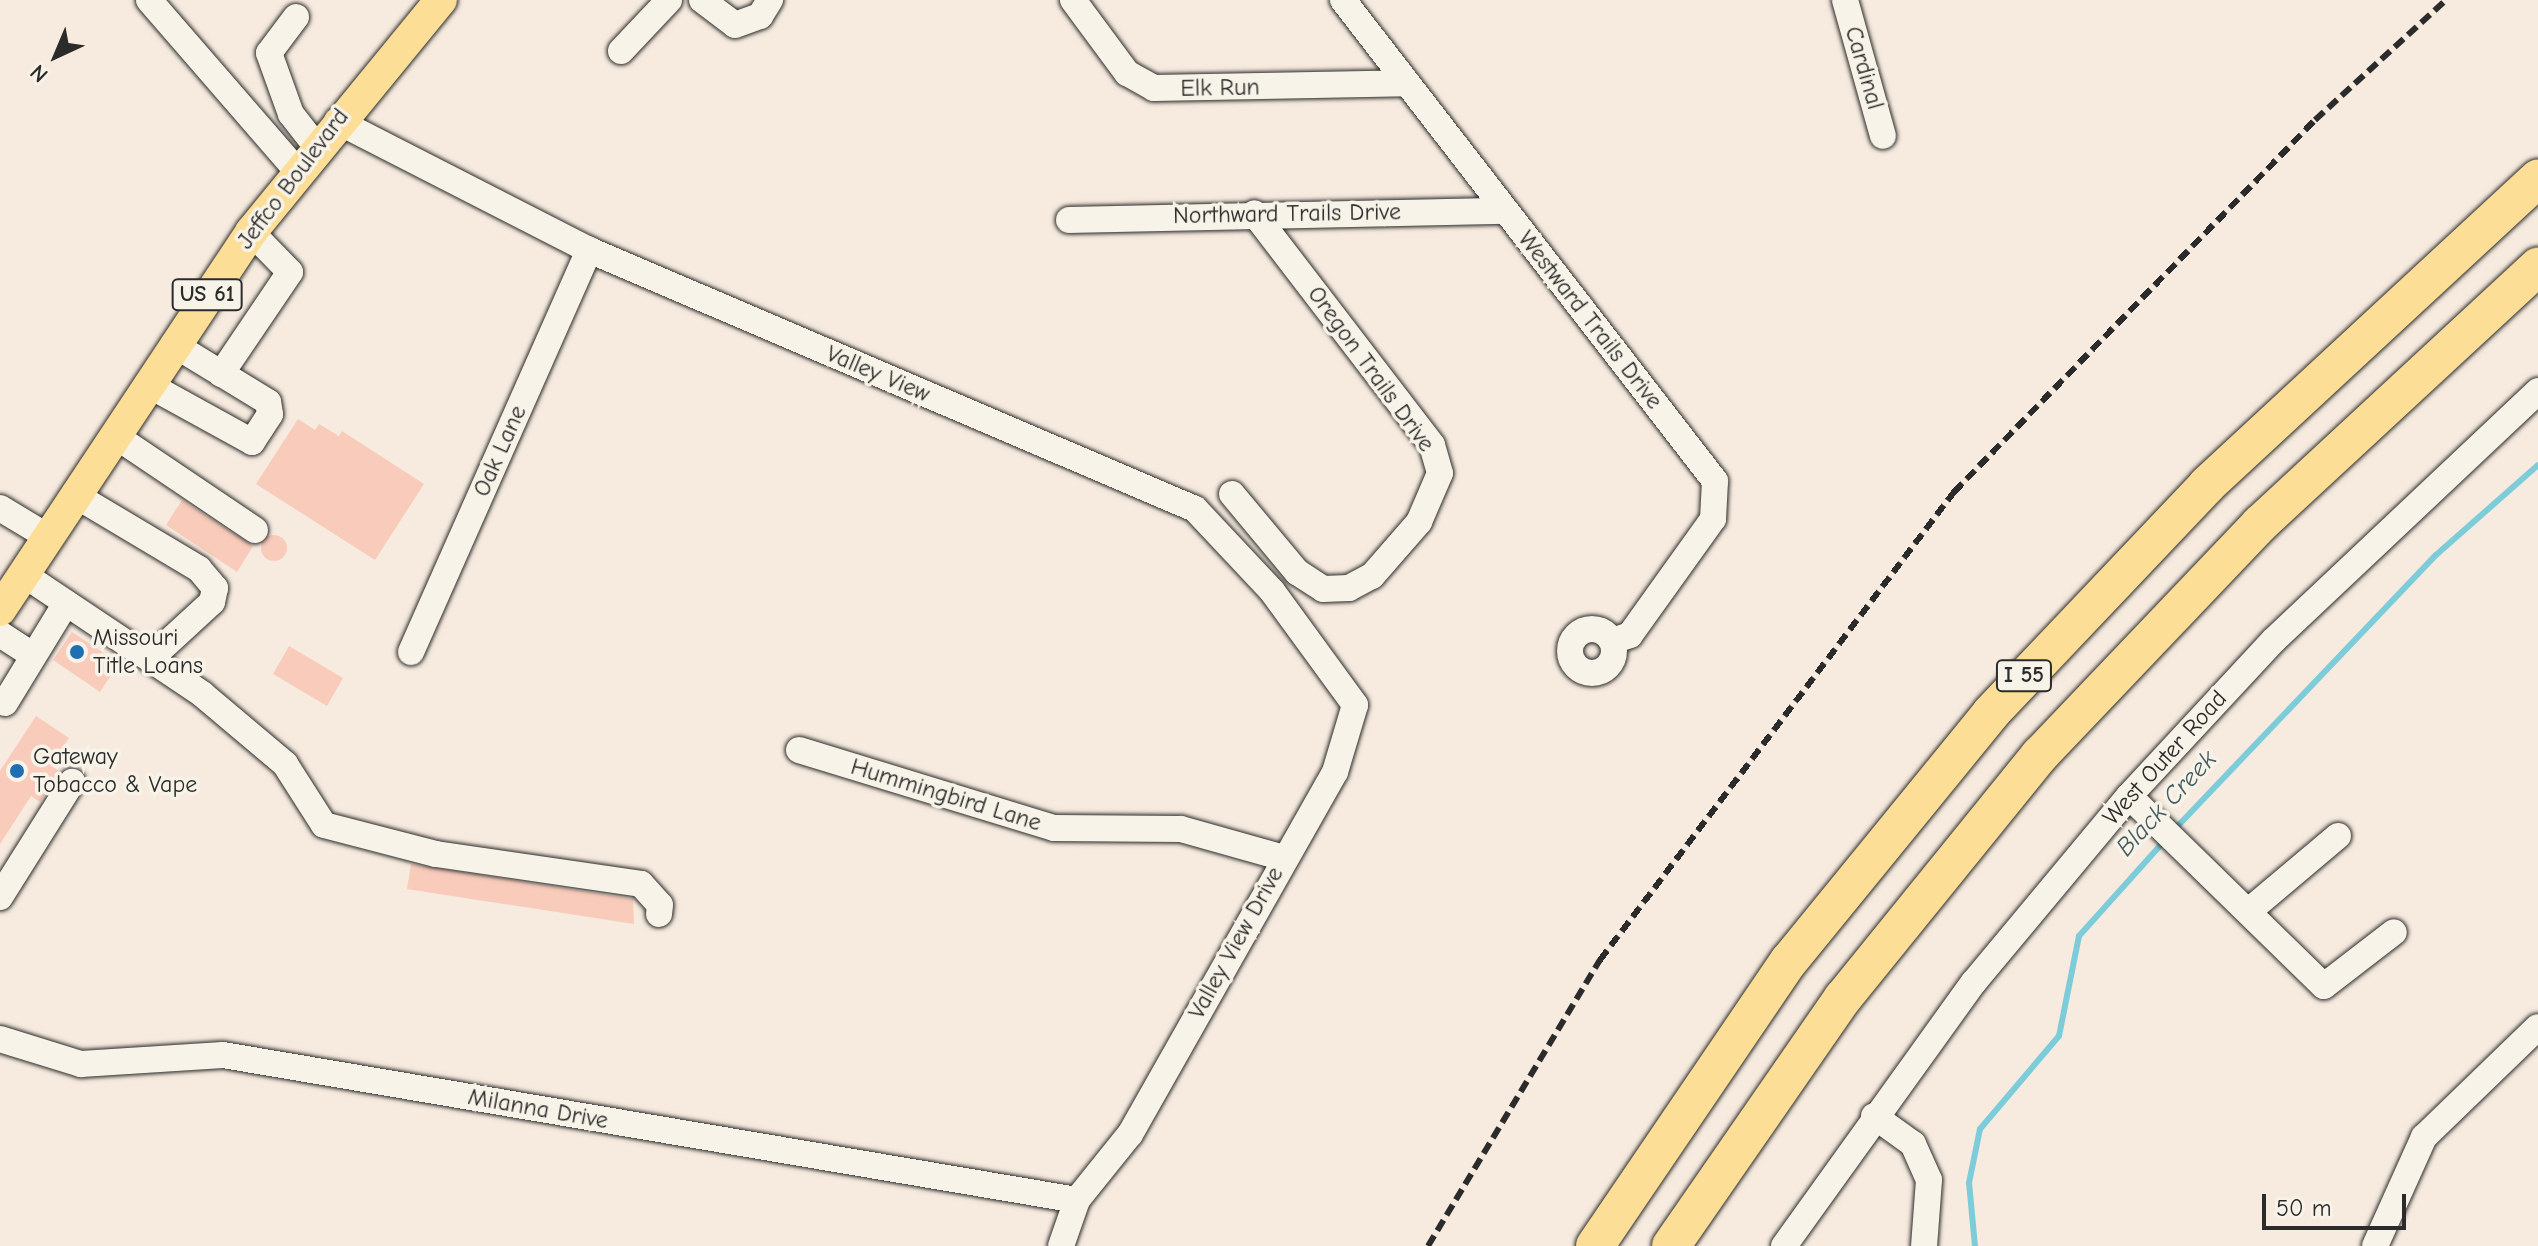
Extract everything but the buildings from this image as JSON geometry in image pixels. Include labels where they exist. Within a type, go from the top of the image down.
[{"type":"highway","name":"I 55","points":[[1595,1246],[1789,961],[1991,713],[2207,485],[2538,179]]},
{"type":"highway","name":"I 55","points":[[1671,1246],[1843,998],[2040,755],[2260,524],[2538,267]]},
{"type":"main road","name":"Jeffco Boulevard","points":[[0,610],[173,344],[251,232],[337,121],[441,0]]},
{"type":"street","points":[[149,0],[307,158]]},
{"type":"street","points":[[621,51],[669,0]]},
{"type":"street","points":[[702,0],[735,25],[760,16],[770,0]]},
{"type":"street","name":"Elk Run","points":[[1073,0],[1127,73],[1154,88],[1407,83]]},
{"type":"street","name":"Westward Trails Drive","points":[[1343,0],[1715,481],[1713,519],[1630,635],[1613,641]]},
{"type":"street","name":"Cardinal","points":[[1845,0],[1883,136]]},
{"type":"street","points":[[296,17],[269,53],[307,158]]},
{"type":"street","name":"Valley View","points":[[337,121],[589,250],[1195,509],[1272,591],[1355,705]]},
{"type":"street","name":"Northward Trails Drive","points":[[1069,220],[1254,213],[1505,211]]},
{"type":"street","name":"Oregon Trails Drive","points":[[1232,494],[1297,572],[1323,589],[1349,588],[1372,576],[1419,522],[1440,473],[1432,445],[1254,213]]},
{"type":"street","points":[[221,374],[290,272],[251,232]]},
{"type":"street","name":"Oak Lane","points":[[411,652],[589,250]]},
{"type":"street","points":[[147,384],[252,442],[270,414],[268,402],[173,344]]},
{"type":"street","name":"West Outer Road","points":[[1784,1246],[1874,1116],[2129,796],[2274,640],[2538,391]]},
{"type":"street","points":[[114,435],[255,530]]},
{"type":"street","points":[[75,495],[199,569],[215,588],[212,602],[150,659]]},
{"type":"street","points":[[0,508],[48,537]]},
{"type":"street","points":[[23,574],[150,659],[285,764],[324,825],[342,834],[641,884],[660,905],[659,914]]},
{"type":"street","points":[[2,705],[31,654],[66,603]]},
{"type":"street","points":[[0,634],[31,654]]},
{"type":"street","name":"Valley View Drive","points":[[1077,1200],[1103,1175],[1335,772],[1355,705]]},
{"type":"street","name":"Hummingbird Lane","points":[[799,750],[1054,828],[1181,829],[1284,858]]},
{"type":"street","points":[[0,897],[72,782]]},
{"type":"street","points":[[2129,796],[2191,851],[2324,986],[2394,932]]},
{"type":"street","points":[[2250,910],[2338,836]]},
{"type":"street","points":[[2375,1246],[2424,1137],[2538,1027]]},
{"type":"street","name":"Milanna Drive","points":[[0,1039],[81,1064],[223,1055],[1077,1200]]},
{"type":"street","points":[[1874,1116],[1913,1144],[1929,1180],[1924,1246]]},
{"type":"street","points":[[1061,1246],[1077,1200]]},
{"type":"waterway","name":"Black Creek","points":[[2173,831],[2436,555],[2538,465]]},
{"type":"waterway","name":"Black Creek","points":[[1975,1246],[1969,1183],[1980,1129],[2059,1036],[2079,936],[2166,839]]},
{"type":"railway","points":[[1428,1246],[1600,960],[1954,492],[2315,120],[2446,0]]},
{"type":"place","name":"Missouri Title Loans","points":[[77,652]]},
{"type":"place","name":"Gateway Tobacco & Vape","points":[[17,771]]}]
